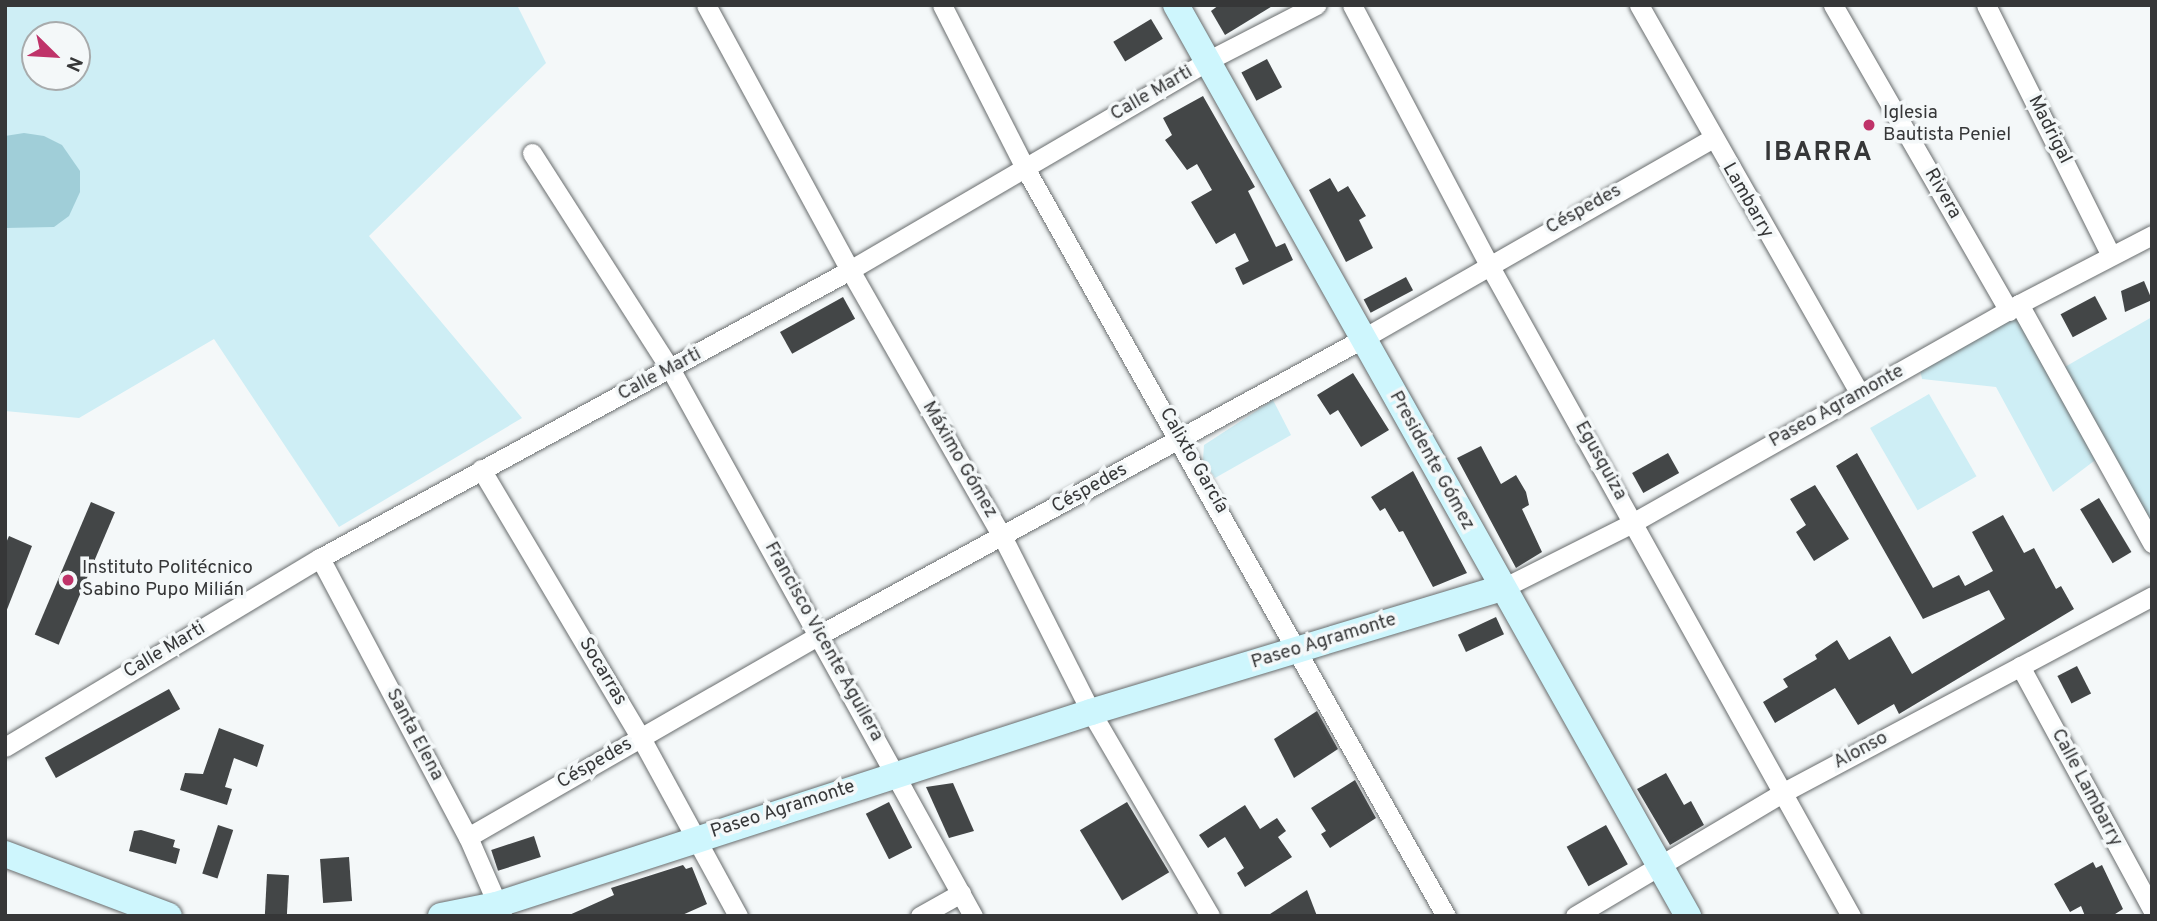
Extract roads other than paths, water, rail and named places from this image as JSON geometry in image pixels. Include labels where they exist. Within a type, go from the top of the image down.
[{"type":"street","name":"Máximo Gómez","points":[[706,5],[850,270],[1003,538],[1091,712],[1210,916]]},
{"type":"street","name":"Calixto García","points":[[942,5],[1025,168],[1300,649],[1446,916]]},
{"type":"street","name":"Presidente Gómez","points":[[1176,5],[1688,916]]},
{"type":"street","name":"Calle Marti","points":[[5,747],[320,558],[481,468],[671,370],[850,270],[1207,61],[1316,5]]},
{"type":"street","name":"Egusquiza","points":[[1352,5],[1488,263],[1851,916]]},
{"type":"street","name":"Lambarry","points":[[1639,5],[1711,139],[1860,394]]},
{"type":"street","name":"Rivera","points":[[1833,5],[2152,544]]},
{"type":"street","name":"Madrigal","points":[[1986,5],[2111,256]]},
{"type":"street","name":"Céspedes","points":[[468,836],[821,634],[1003,538],[1362,339],[1488,263],[1711,139]]},
{"type":"street","name":"Francisco Vicente Aguilera","points":[[532,153],[671,370],[821,634],[973,916]]},
{"type":"street","name":"Paseo Agramonte","points":[[441,916],[499,910],[696,838],[895,774],[1503,588],[1634,522],[2014,308],[2152,235]]},
{"type":"street","name":"Socarras","points":[[481,468],[641,738],[738,916]]},
{"type":"street","name":"Santa Elena","points":[[320,558],[468,836],[499,910]]},
{"type":"street","name":"Alonso","points":[[1576,916],[1784,793],[2152,596]]},
{"type":"street","name":"Calle Lambarry","points":[[2020,666],[2152,909]]},
{"type":"street","points":[[5,854],[169,916]]},
{"type":"street","points":[[920,916],[961,893]]},
{"type":"place","name":"Iglesia Bautista Peniel","points":[[1869,125]]},
{"type":"place","name":"Instituto Politécnico Sabino Pupo Milián","points":[[68,580]]},
{"type":"district","name":"IBARRA","points":[[1819,154]]}]
